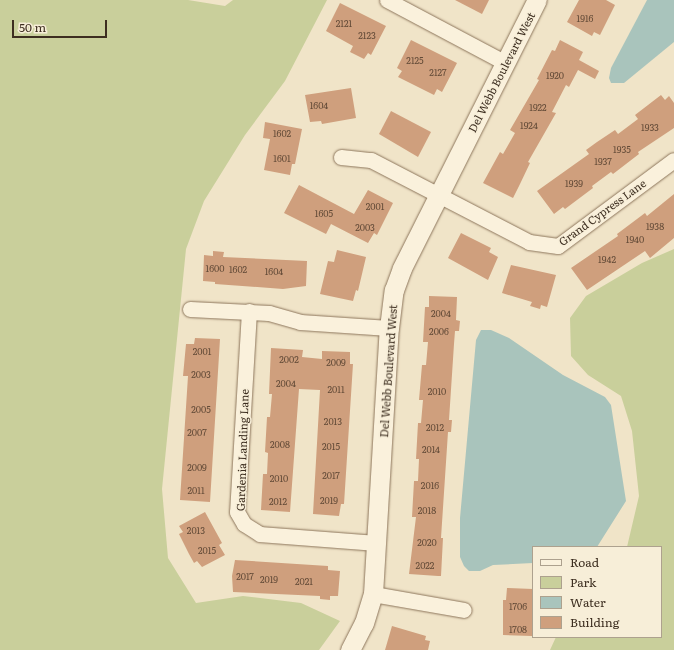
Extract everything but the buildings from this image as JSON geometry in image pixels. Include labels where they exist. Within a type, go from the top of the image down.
[{"type":"street","points":[[387,0],[504,62]]},
{"type":"street","name":"Del Webb Boulevard West","points":[[350,650],[364,623],[373,594],[389,328],[394,290],[402,268],[440,194],[504,62],[537,0]]},
{"type":"street","name":"Grand Cypress Lane","points":[[341,157],[371,160],[440,194],[529,242],[558,246],[674,160]]},
{"type":"street","points":[[190,309],[249,311],[269,313],[300,322],[389,328]]},
{"type":"street","name":"Gardenia Landing Lane","points":[[249,311],[238,512],[244,524],[260,534],[376,543]]},
{"type":"street","points":[[373,594],[464,610]]},
{"type":"green space","points":[[0,0],[188,0],[225,6],[233,0],[327,0],[285,81],[245,135],[204,201],[186,249],[162,489],[168,558],[196,603],[243,596],[301,603],[340,621],[319,650],[0,650]]},
{"type":"green space","points":[[674,249],[674,650],[550,650],[556,638],[662,638],[662,546],[627,546],[639,496],[632,431],[621,396],[588,375],[571,356],[570,318],[586,296],[642,263]]},
{"type":"water","points":[[647,0],[674,0],[674,42],[624,83],[611,83],[609,78],[611,68]]},
{"type":"water","points":[[481,330],[491,330],[509,338],[563,375],[605,397],[611,405],[626,501],[598,546],[532,546],[532,563],[493,565],[480,571],[469,571],[464,566],[460,557],[460,518],[476,340]]}]
